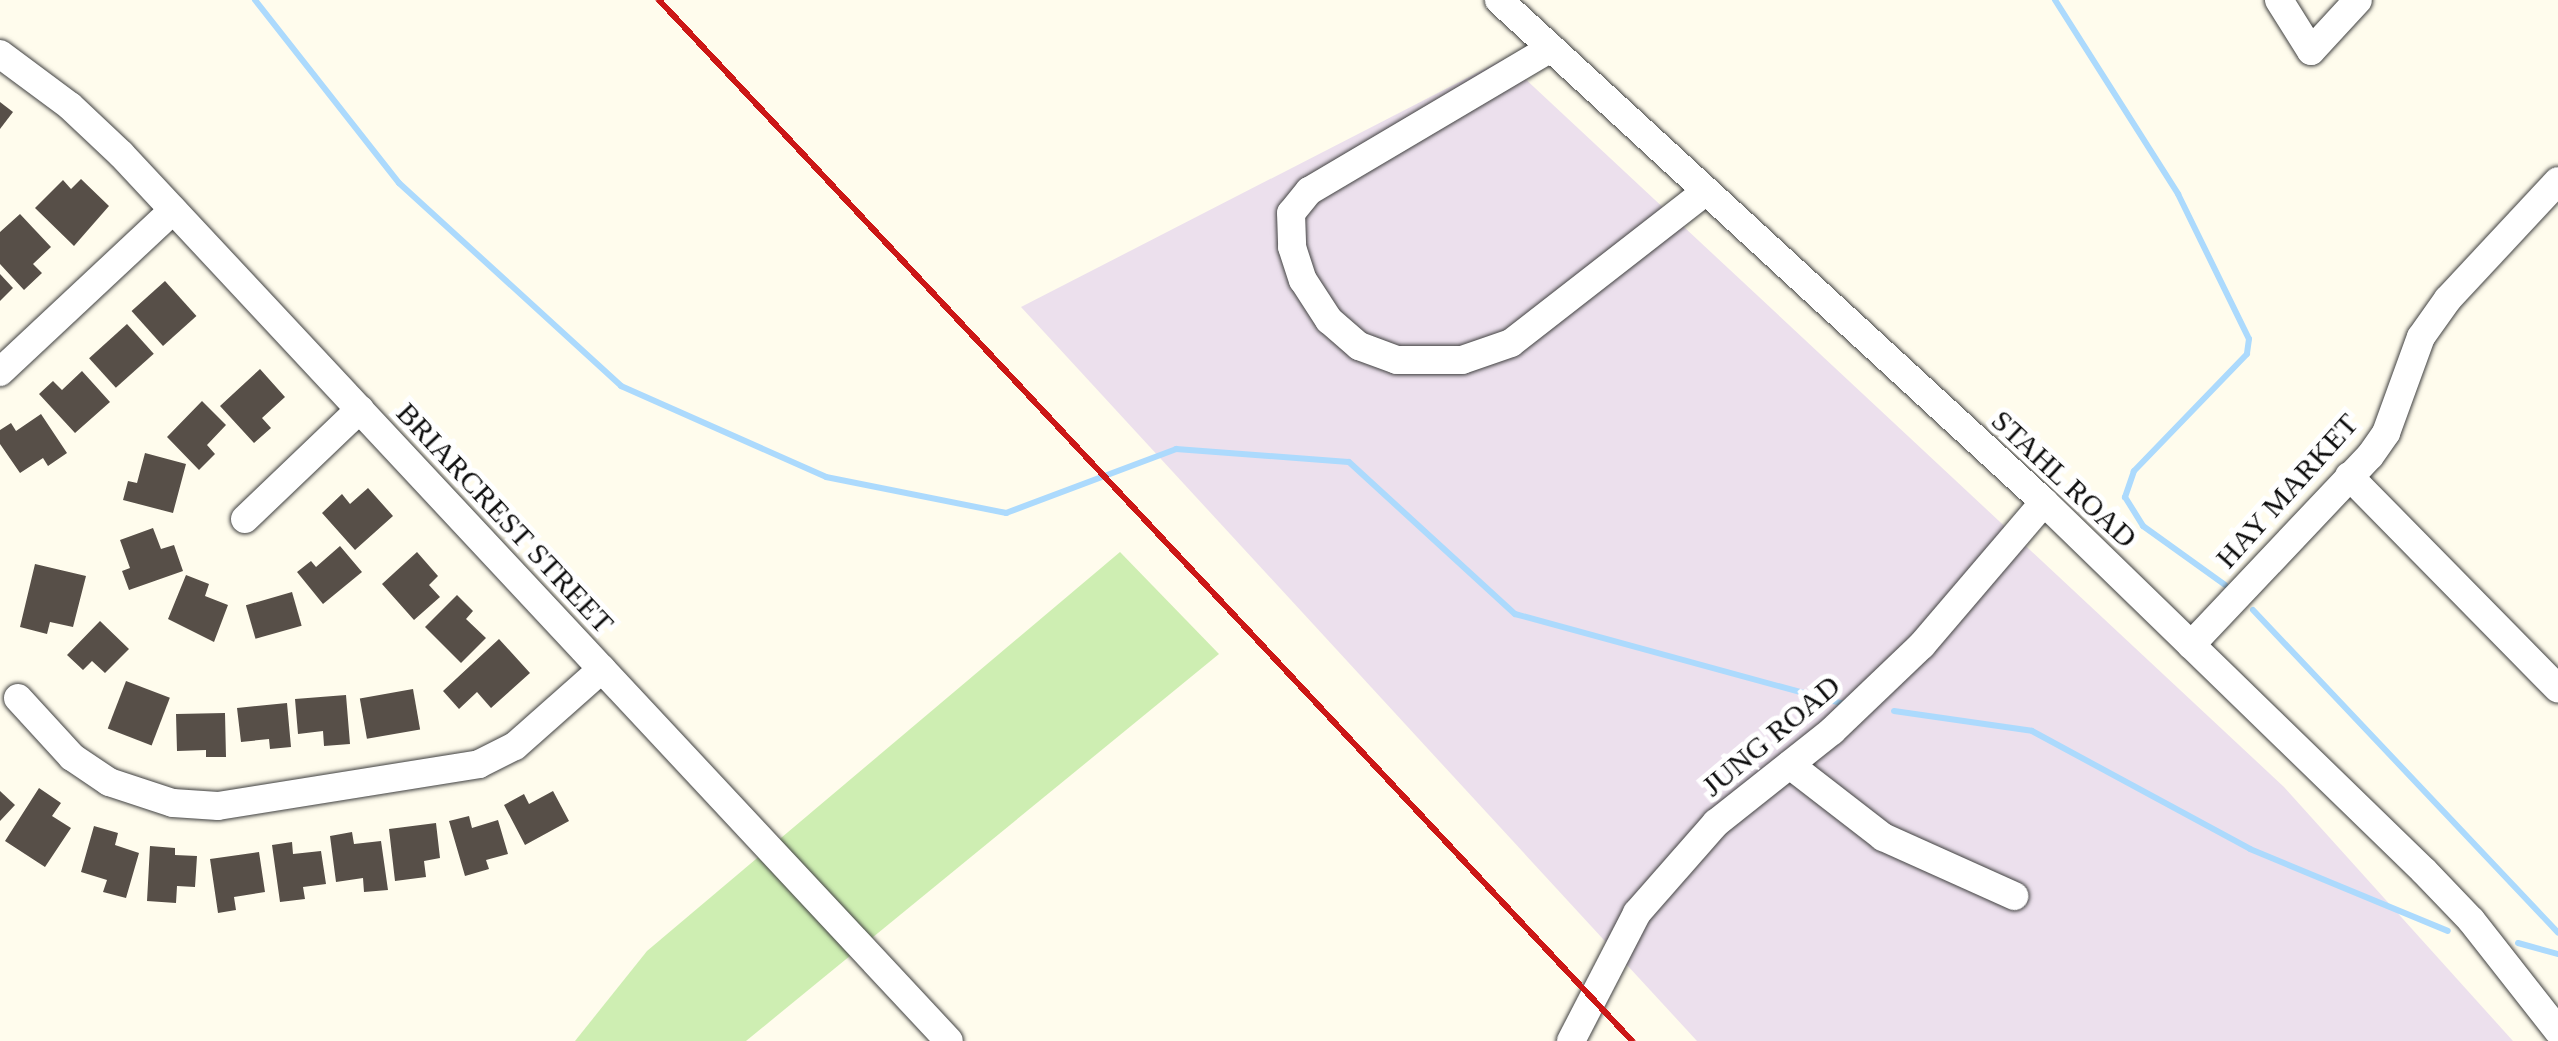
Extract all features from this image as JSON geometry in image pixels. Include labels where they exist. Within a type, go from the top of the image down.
[{"type":"street","name":"STAHL ROAD","points":[[1499,0],[2044,502],[2459,908],[2558,1030]]},
{"type":"street","points":[[2279,0],[2312,51],[2358,0]]},
{"type":"street","points":[[1551,48],[1309,191],[1292,213],[1292,247],[1303,280],[1329,320],[1359,346],[1397,360],[1462,360],[1512,343],[1706,191]]},
{"type":"street","name":"BRIARCREST STREET","points":[[0,54],[70,106],[173,210],[949,1041]]},
{"type":"street","name":"HAY MARKET","points":[[2191,645],[2386,433],[2421,337],[2448,299],[2558,181]]},
{"type":"street","points":[[0,372],[173,210]]},
{"type":"street","points":[[244,519],[360,410]]},
{"type":"street","points":[[2349,476],[2558,689]]},
{"type":"street","name":"JUNG ROAD","points":[[1571,1041],[1637,913],[1716,823],[1790,765],[1922,645],[2044,502]]},
{"type":"street","points":[[18,698],[72,757],[109,782],[173,803],[218,806],[479,764],[515,746],[602,669]]},
{"type":"street","points":[[1790,765],[1883,837],[2014,896]]},
{"type":"shaded area","points":[[1504,59],[2284,787],[2513,1041],[1697,1041],[1021,307]]},
{"type":"green space","points":[[1120,552],[1219,654],[746,1041],[575,1041],[647,951]]},
{"type":"building","points":[[0,102],[13,112],[0,129]]},
{"type":"building","points":[[81,179],[109,206],[74,246],[35,208],[63,180],[71,189]]},
{"type":"building","points":[[20,214],[51,247],[33,264],[42,273],[24,290],[0,264],[0,232]]},
{"type":"building","points":[[0,274],[13,288],[0,301]]},
{"type":"building","points":[[165,281],[196,316],[163,346],[132,311]]},
{"type":"building","points":[[127,324],[154,354],[116,388],[89,358]]},
{"type":"building","points":[[260,369],[285,397],[262,418],[271,428],[254,443],[220,406]]},
{"type":"building","points":[[82,371],[110,402],[75,433],[39,394],[53,381],[62,390]]},
{"type":"building","points":[[202,401],[226,425],[207,445],[215,454],[199,470],[167,437]]},
{"type":"building","points":[[41,414],[67,453],[48,466],[43,458],[20,473],[0,444],[0,430],[11,423],[16,431]]},
{"type":"building","points":[[145,453],[186,464],[173,513],[123,500],[128,481],[137,483]]},
{"type":"building","points":[[368,488],[393,516],[355,550],[322,513],[342,494],[350,504]]},
{"type":"building","points":[[153,528],[161,549],[174,545],[183,571],[129,590],[122,571],[130,568],[120,540]]},
{"type":"building","points":[[340,546],[362,572],[323,604],[297,572],[311,561],[316,567]]},
{"type":"building","points":[[417,552],[438,576],[429,585],[440,597],[414,620],[382,584]]},
{"type":"building","points":[[35,564],[86,576],[73,627],[50,622],[47,634],[20,627]]},
{"type":"building","points":[[186,575],[209,584],[205,596],[228,605],[214,642],[168,619]]},
{"type":"building","points":[[292,592],[302,626],[256,639],[246,605]]},
{"type":"building","points":[[457,595],[473,611],[466,619],[486,638],[461,663],[425,627]]},
{"type":"building","points":[[100,621],[129,649],[105,673],[92,661],[83,670],[67,655]]},
{"type":"building","points":[[499,639],[530,673],[491,708],[477,692],[459,709],[443,691]]},
{"type":"building","points":[[126,681],[170,698],[152,745],[108,729]]},
{"type":"building","points":[[413,689],[420,729],[367,739],[360,698]]},
{"type":"building","points":[[346,695],[350,744],[324,746],[323,731],[298,734],[295,699]]},
{"type":"building","points":[[287,703],[291,747],[270,749],[269,739],[241,742],[237,708]]},
{"type":"building","points":[[225,713],[226,757],[206,757],[206,750],[177,751],[176,714]]},
{"type":"building","points":[[39,788],[61,803],[52,816],[71,828],[45,867],[5,841]]},
{"type":"building","points":[[0,791],[15,805],[0,821]]},
{"type":"building","points":[[553,791],[569,821],[525,845],[504,805],[524,794],[529,804]]},
{"type":"building","points":[[469,816],[472,828],[498,820],[508,854],[486,860],[489,869],[465,876],[449,821]]},
{"type":"building","points":[[436,823],[440,858],[424,861],[426,877],[395,881],[389,829]]},
{"type":"building","points":[[94,826],[118,833],[115,845],[139,853],[126,898],[103,892],[107,880],[81,872]]},
{"type":"building","points":[[352,832],[354,844],[381,841],[388,890],[364,892],[363,878],[336,882],[330,836]]},
{"type":"building","points":[[292,842],[293,854],[321,851],[326,884],[303,887],[305,899],[280,902],[272,845]]},
{"type":"building","points":[[150,846],[175,848],[175,855],[197,856],[195,887],[177,886],[176,903],[147,901]]},
{"type":"building","points":[[259,852],[265,892],[234,897],[236,910],[218,913],[210,859]]},
{"type":"waterway","points":[[255,0],[399,183],[621,386],[826,477],[1006,513],[1176,449],[1349,462],[1515,614],[1844,704]]},
{"type":"waterway","points":[[2055,0],[2178,194],[2249,339],[2247,354],[2134,471],[2125,497],[2143,526],[2225,585]]},
{"type":"waterway","points":[[2253,610],[2558,932]]},
{"type":"waterway","points":[[1894,711],[2032,731],[2250,849],[2448,931]]},
{"type":"waterway","points":[[2518,943],[2558,954]]},
{"type":"railway","points":[[659,0],[1632,1041]]}]
